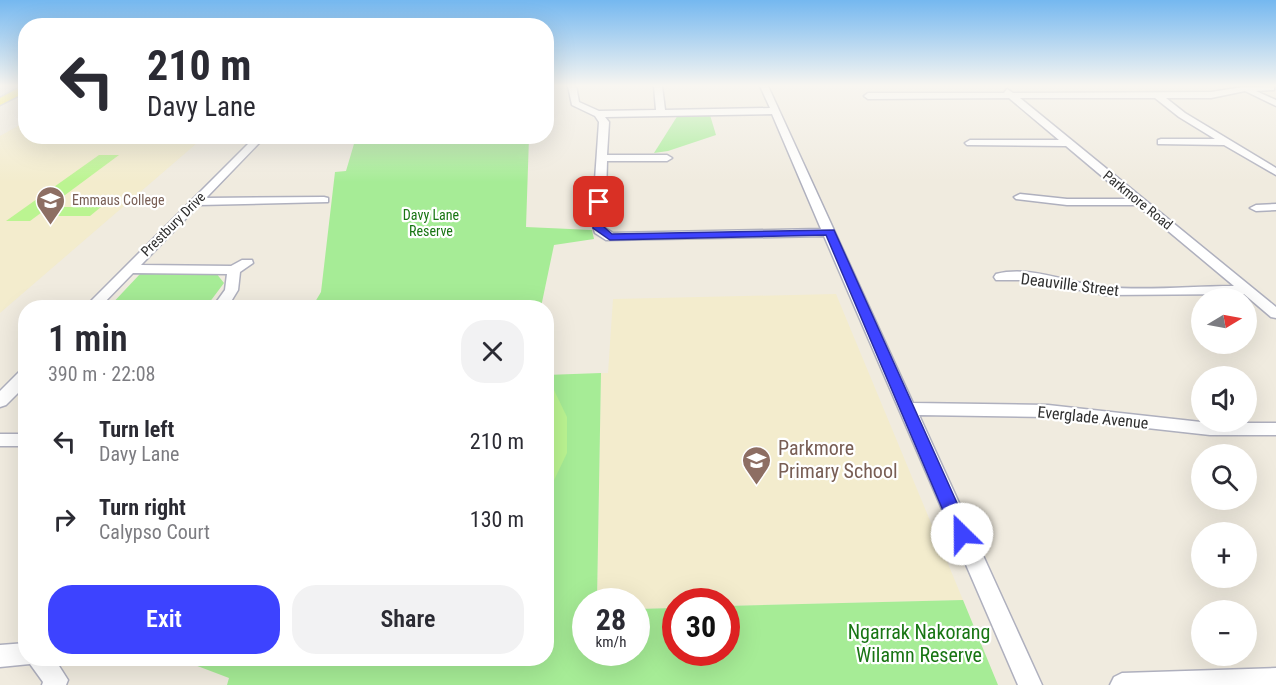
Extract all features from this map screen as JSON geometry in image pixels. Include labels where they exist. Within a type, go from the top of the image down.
[{"type":"street","points":[[601,118],[604,122],[598,223],[599,230],[610,237],[830,232]]},
{"type":"street","points":[[778,118],[1030,685]]},
{"type":"street","name":"Parkmore Road","points":[[1039,118],[1244,288]]},
{"type":"street","points":[[1187,118],[1276,172]]},
{"type":"street","points":[[1161,142],[1227,142]]},
{"type":"street","points":[[970,143],[1069,143]]},
{"type":"street","name":"Prestbury Drive","points":[[99,300],[254,144]]},
{"type":"street","points":[[602,158],[667,158]]},
{"type":"street","points":[[1020,197],[1067,202],[1141,202]]},
{"type":"street","points":[[195,202],[324,200]]},
{"type":"street","points":[[1256,208],[1276,207]]},
{"type":"street","points":[[128,269],[233,270],[247,263]]},
{"type":"street","points":[[225,300],[234,289],[233,270]]},
{"type":"street","name":"Deauville Street","points":[[1001,277],[1030,276],[1105,291],[1191,290]]},
{"type":"street","name":"Parkmore Road","points":[[1257,299],[1276,314]]},
{"type":"street","points":[[0,401],[18,383]]},
{"type":"street","name":"Everglade Avenue","points":[[909,410],[1048,411],[1210,429],[1276,429]]},
{"type":"street","points":[[0,440],[18,440]]},
{"type":"street","points":[[0,656],[18,655]]},
{"type":"street","points":[[45,666],[56,681],[54,685]]},
{"type":"street","points":[[1122,685],[1276,680]]},
{"type":"shaded area","name":"Emmaus College","points":[[18,126],[18,144],[196,144],[0,313],[0,136]]},
{"type":"shaded area","name":"Parkmore Primary School","points":[[836,294],[963,600],[740,606],[740,588],[662,588],[662,608],[650,609],[650,588],[597,588],[601,373],[608,373],[613,299]]},
{"type":"green space","points":[[676,118],[711,118],[716,135],[668,151],[654,153]]},
{"type":"green space","name":"Davy Lane Reserve","points":[[354,144],[529,144],[526,227],[592,230],[594,239],[554,245],[542,300],[316,300],[321,292],[335,172],[346,171]]},
{"type":"green space","points":[[99,155],[119,155],[30,221],[6,221]]},
{"type":"green space","points":[[63,207],[101,207],[90,216],[52,216]]},
{"type":"green space","points":[[216,273],[224,283],[211,300],[116,300],[140,274]]},
{"type":"green space","name":"Ngarrak Nakorang Wilamn Reserve","points":[[601,373],[597,588],[572,588],[572,666],[650,666],[650,609],[662,608],[662,666],[740,666],[740,606],[963,600],[998,685],[227,685],[229,678],[197,666],[554,666],[554,375]]},
{"type":"green space","points":[[554,390],[567,417],[567,453],[554,480]]},
{"type":"place","name":"Emmaus College","points":[[51,226]]},
{"type":"place","name":"Parkmore Primary School","points":[[757,486]]},
{"type":"route","points":[[599,202],[599,230],[610,237],[830,232],[962,534]]}]
